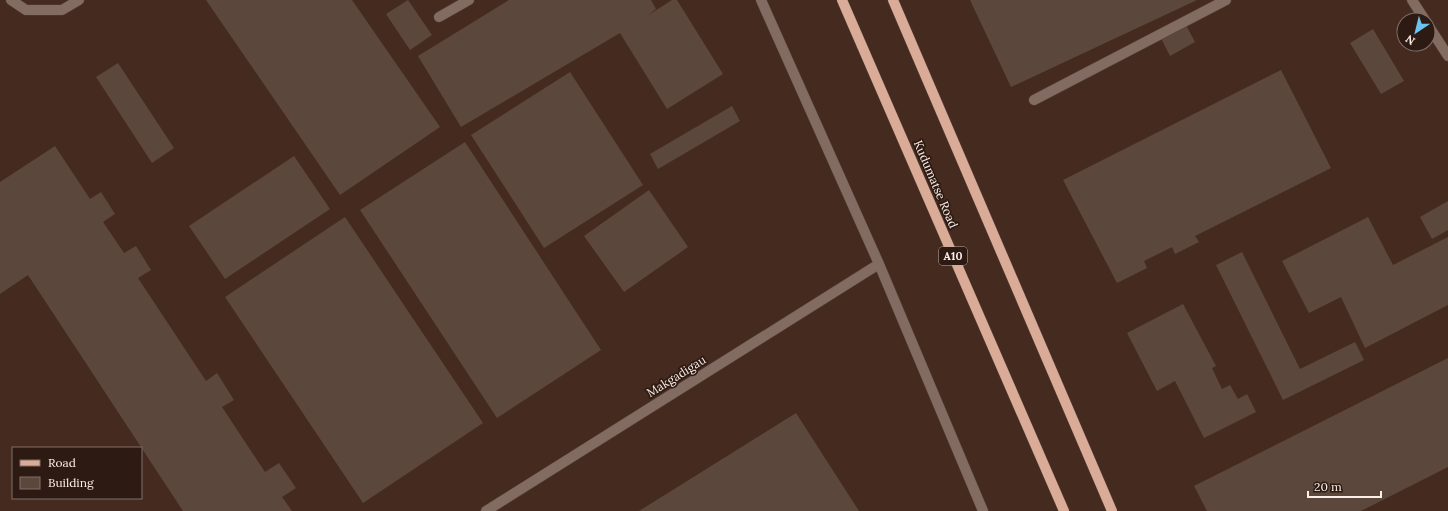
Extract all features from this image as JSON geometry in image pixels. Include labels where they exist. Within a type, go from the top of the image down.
[{"type":"main road","name":"Kudumatse Road","points":[[842,0],[1064,511]]},
{"type":"main road","points":[[893,0],[1112,511]]},
{"type":"street","points":[[11,0],[26,10],[62,10],[79,0]]},
{"type":"street","points":[[439,17],[469,0]]},
{"type":"street","points":[[761,0],[879,264],[983,511]]},
{"type":"street","points":[[1034,100],[1226,0]]},
{"type":"street","points":[[1412,0],[1420,12]]},
{"type":"street","points":[[1436,37],[1448,56]]},
{"type":"street","name":"Makgadigau","points":[[486,511],[879,264]]},
{"type":"shaded area","points":[[0,0],[1448,0],[1448,511],[0,511]]},
{"type":"building","points":[[206,0],[352,0],[440,127],[340,195]]},
{"type":"building","points":[[408,0],[432,35],[410,50],[386,14]]},
{"type":"building","points":[[509,0],[651,0],[656,9],[647,16],[672,0],[677,0],[723,74],[667,109],[620,33],[461,127],[418,56]]},
{"type":"building","points":[[970,0],[1197,0],[1011,87]]},
{"type":"building","points":[[1186,25],[1195,42],[1170,56],[1161,38]]},
{"type":"building","points":[[1373,29],[1404,81],[1381,94],[1350,43]]},
{"type":"building","points":[[118,63],[174,148],[152,163],[96,77]]},
{"type":"building","points":[[1281,70],[1331,168],[1195,236],[1199,242],[1175,254],[1172,247],[1144,261],[1147,268],[1117,283],[1063,180]]},
{"type":"building","points":[[570,72],[643,185],[544,248],[471,135]]},
{"type":"building","points":[[732,106],[740,121],[658,169],[650,154]]},
{"type":"building","points":[[465,142],[601,350],[497,418],[360,210]]},
{"type":"building","points":[[55,146],[90,199],[101,192],[115,214],[103,222],[124,253],[136,246],[151,270],[138,278],[206,381],[217,373],[234,400],[222,407],[265,472],[279,463],[296,488],[282,497],[292,511],[183,511],[28,275],[0,294],[0,182]]},
{"type":"building","points":[[294,156],[330,209],[225,279],[189,226]]},
{"type":"building","points":[[649,190],[688,247],[624,292],[584,236]]},
{"type":"building","points":[[1448,201],[1448,230],[1432,239],[1420,217]]},
{"type":"building","points":[[345,217],[483,423],[363,503],[225,297]]},
{"type":"building","points":[[1368,217],[1393,265],[1448,237],[1448,305],[1365,348],[1341,297],[1309,313],[1282,261]]},
{"type":"building","points":[[1242,252],[1300,369],[1355,342],[1364,360],[1283,400],[1216,265]]},
{"type":"building","points":[[1183,304],[1216,366],[1212,368],[1222,389],[1230,385],[1238,399],[1247,394],[1256,412],[1204,438],[1175,381],[1157,391],[1127,333]]},
{"type":"building","points":[[1448,358],[1448,467],[1361,511],[1207,511],[1194,486]]},
{"type":"building","points":[[796,413],[859,511],[639,511]]}]
